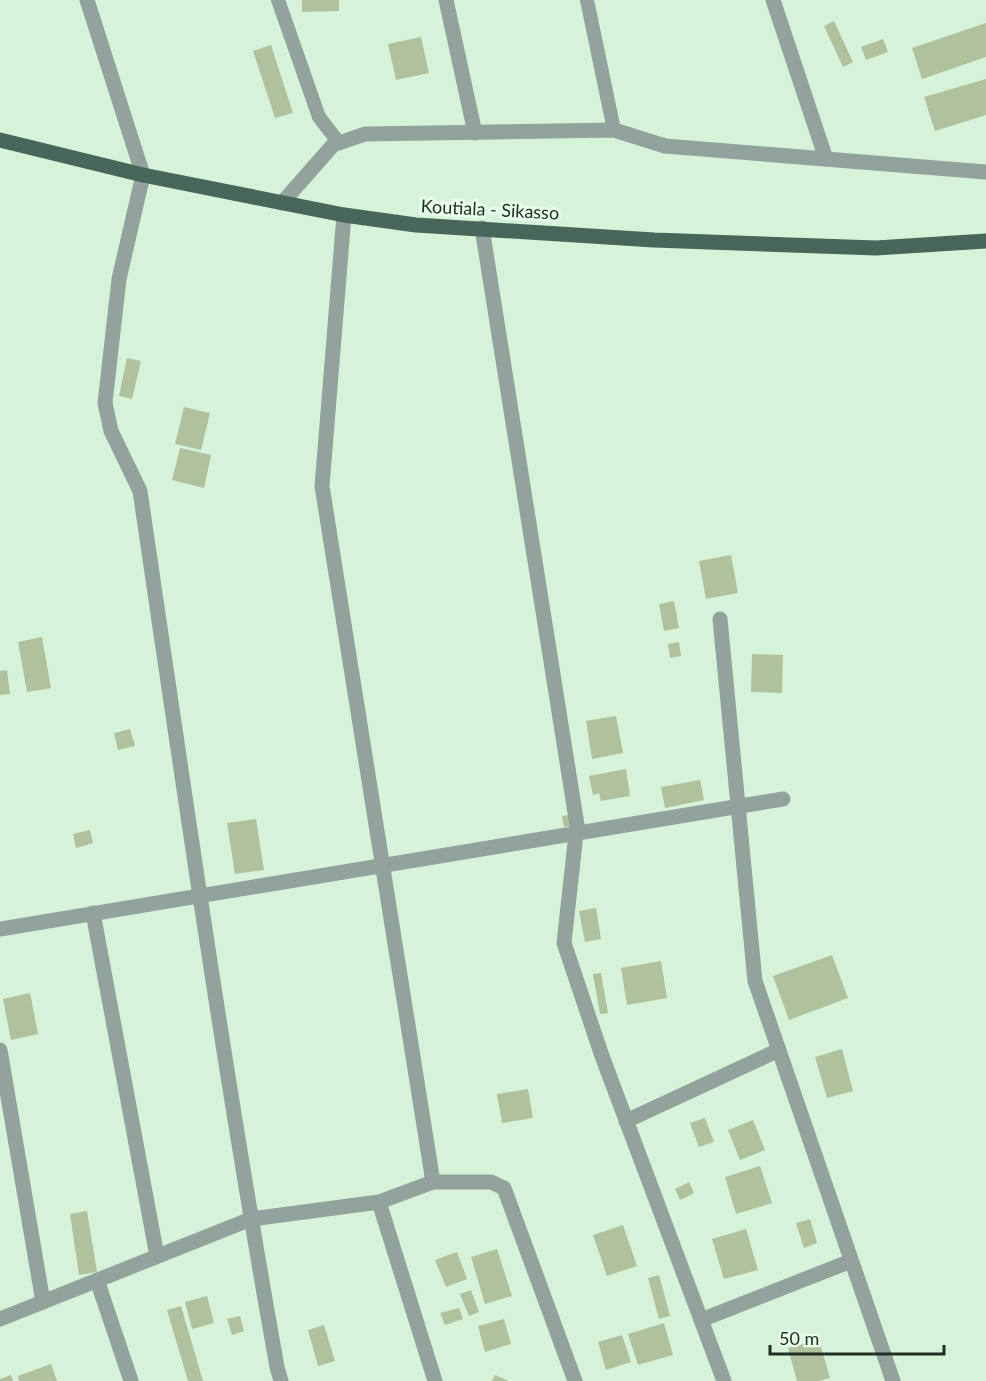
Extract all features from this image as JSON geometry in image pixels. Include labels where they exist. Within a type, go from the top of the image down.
[{"type":"main road","name":"Koutiala - Sikasso","points":[[0,140],[143,175],[344,215],[416,225],[654,240],[876,248],[986,241]]},
{"type":"street","points":[[87,0],[143,175],[119,279],[105,403],[111,431],[140,491],[250,1219],[281,1381]]},
{"type":"street","points":[[446,0],[475,134]]},
{"type":"street","points":[[773,0],[826,159]]},
{"type":"street","points":[[282,203],[333,145],[365,134],[614,130],[665,146],[986,172]]},
{"type":"street","points":[[344,215],[322,486],[433,1182]]},
{"type":"street","points":[[482,228],[577,825],[564,943],[627,1121],[724,1381]]},
{"type":"street","points":[[720,619],[755,981],[893,1381]]},
{"type":"street","points":[[0,929],[783,799]]},
{"type":"street","points":[[93,913],[157,1256]]},
{"type":"street","points":[[0,1050],[43,1302]]},
{"type":"street","points":[[627,1121],[779,1050]]},
{"type":"street","points":[[0,1319],[250,1219],[379,1202],[433,1182],[491,1182],[504,1188],[575,1381]]},
{"type":"street","points":[[379,1202],[435,1381]]},
{"type":"street","points":[[701,1320],[851,1261]]},
{"type":"street","points":[[96,1280],[131,1381]]},
{"type":"lane","points":[[278,0],[319,117],[339,143]]},
{"type":"lane","points":[[586,0],[614,130]]},
{"type":"building","points":[[302,0],[339,0],[339,11],[302,12]]},
{"type":"building","points":[[834,21],[853,62],[843,67],[824,26]]},
{"type":"building","points":[[986,23],[986,57],[922,79],[912,48]]},
{"type":"building","points":[[421,37],[429,73],[396,80],[388,44]]},
{"type":"building","points":[[883,39],[888,52],[866,60],[861,47]]},
{"type":"building","points":[[271,45],[293,113],[275,118],[253,51]]},
{"type":"building","points":[[986,79],[986,115],[935,131],[924,97]]},
{"type":"building","points":[[127,358],[141,361],[132,399],[119,396]]},
{"type":"building","points":[[184,407],[210,413],[201,450],[175,444]]},
{"type":"building","points":[[180,448],[211,455],[204,488],[172,480]]},
{"type":"building","points":[[731,555],[738,593],[706,599],[699,561]]},
{"type":"building","points":[[674,601],[679,628],[664,631],[659,604]]},
{"type":"building","points":[[42,637],[51,688],[27,692],[18,642]]},
{"type":"building","points":[[679,642],[681,656],[670,658],[668,644]]},
{"type":"building","points":[[752,654],[783,655],[782,693],[751,692]]},
{"type":"building","points":[[7,670],[10,694],[0,695],[0,671]]},
{"type":"building","points":[[616,716],[623,753],[592,759],[586,721]]},
{"type":"building","points":[[130,729],[135,746],[118,750],[114,733]]},
{"type":"building","points":[[626,769],[630,796],[601,801],[599,793],[593,795],[589,776]]},
{"type":"building","points":[[700,780],[704,800],[665,808],[661,787]]},
{"type":"building","points":[[575,814],[577,825],[564,827],[562,816]]},
{"type":"building","points":[[256,819],[264,870],[235,874],[227,823]]},
{"type":"building","points":[[90,830],[93,843],[76,848],[73,834]]},
{"type":"building","points":[[596,908],[601,939],[585,942],[579,911]]},
{"type":"building","points":[[832,955],[848,998],[789,1020],[773,976]]},
{"type":"building","points":[[661,961],[667,998],[627,1005],[621,968]]},
{"type":"building","points":[[601,973],[608,1013],[600,1014],[593,974]]},
{"type":"building","points":[[30,993],[38,1034],[11,1040],[3,999]]},
{"type":"building","points":[[842,1049],[853,1091],[827,1098],[815,1057]]},
{"type":"building","points":[[528,1089],[533,1118],[502,1123],[497,1094]]},
{"type":"building","points":[[705,1118],[714,1142],[699,1147],[690,1123]]},
{"type":"building","points":[[753,1120],[765,1150],[740,1160],[728,1130]]},
{"type":"building","points":[[760,1166],[772,1203],[736,1214],[725,1177]]},
{"type":"building","points":[[689,1182],[694,1193],[680,1200],[675,1189]]},
{"type":"building","points":[[87,1211],[97,1272],[79,1275],[70,1214]]},
{"type":"building","points":[[810,1219],[817,1243],[804,1248],[796,1223]]},
{"type":"building","points":[[623,1225],[637,1266],[607,1276],[593,1235]]},
{"type":"building","points":[[746,1229],[758,1270],[724,1279],[712,1239]]},
{"type":"building","points":[[497,1249],[512,1296],[485,1304],[471,1257]]},
{"type":"building","points":[[457,1252],[467,1279],[446,1287],[435,1260]]},
{"type":"building","points":[[659,1275],[670,1316],[659,1319],[648,1278]]},
{"type":"building","points":[[471,1290],[479,1312],[469,1316],[460,1294]]},
{"type":"building","points":[[207,1296],[214,1323],[192,1329],[185,1302]]},
{"type":"building","points":[[181,1306],[203,1381],[188,1381],[167,1310]]},
{"type":"building","points":[[459,1308],[463,1319],[445,1325],[440,1313]]},
{"type":"building","points":[[240,1316],[244,1331],[232,1335],[227,1319]]},
{"type":"building","points":[[504,1319],[511,1344],[485,1352],[478,1326]]},
{"type":"building","points":[[664,1323],[673,1355],[638,1365],[628,1334]]},
{"type":"building","points":[[324,1325],[335,1361],[318,1366],[308,1330]]},
{"type":"building","points":[[622,1335],[631,1362],[606,1370],[598,1342]]},
{"type":"building","points":[[819,1340],[830,1378],[819,1381],[797,1381],[788,1348]]},
{"type":"building","points":[[51,1364],[57,1381],[19,1381],[18,1376]]},
{"type":"building","points":[[11,1375],[13,1381],[0,1381],[0,1379]]},
{"type":"building","points":[[495,1375],[509,1381],[492,1381]]}]
